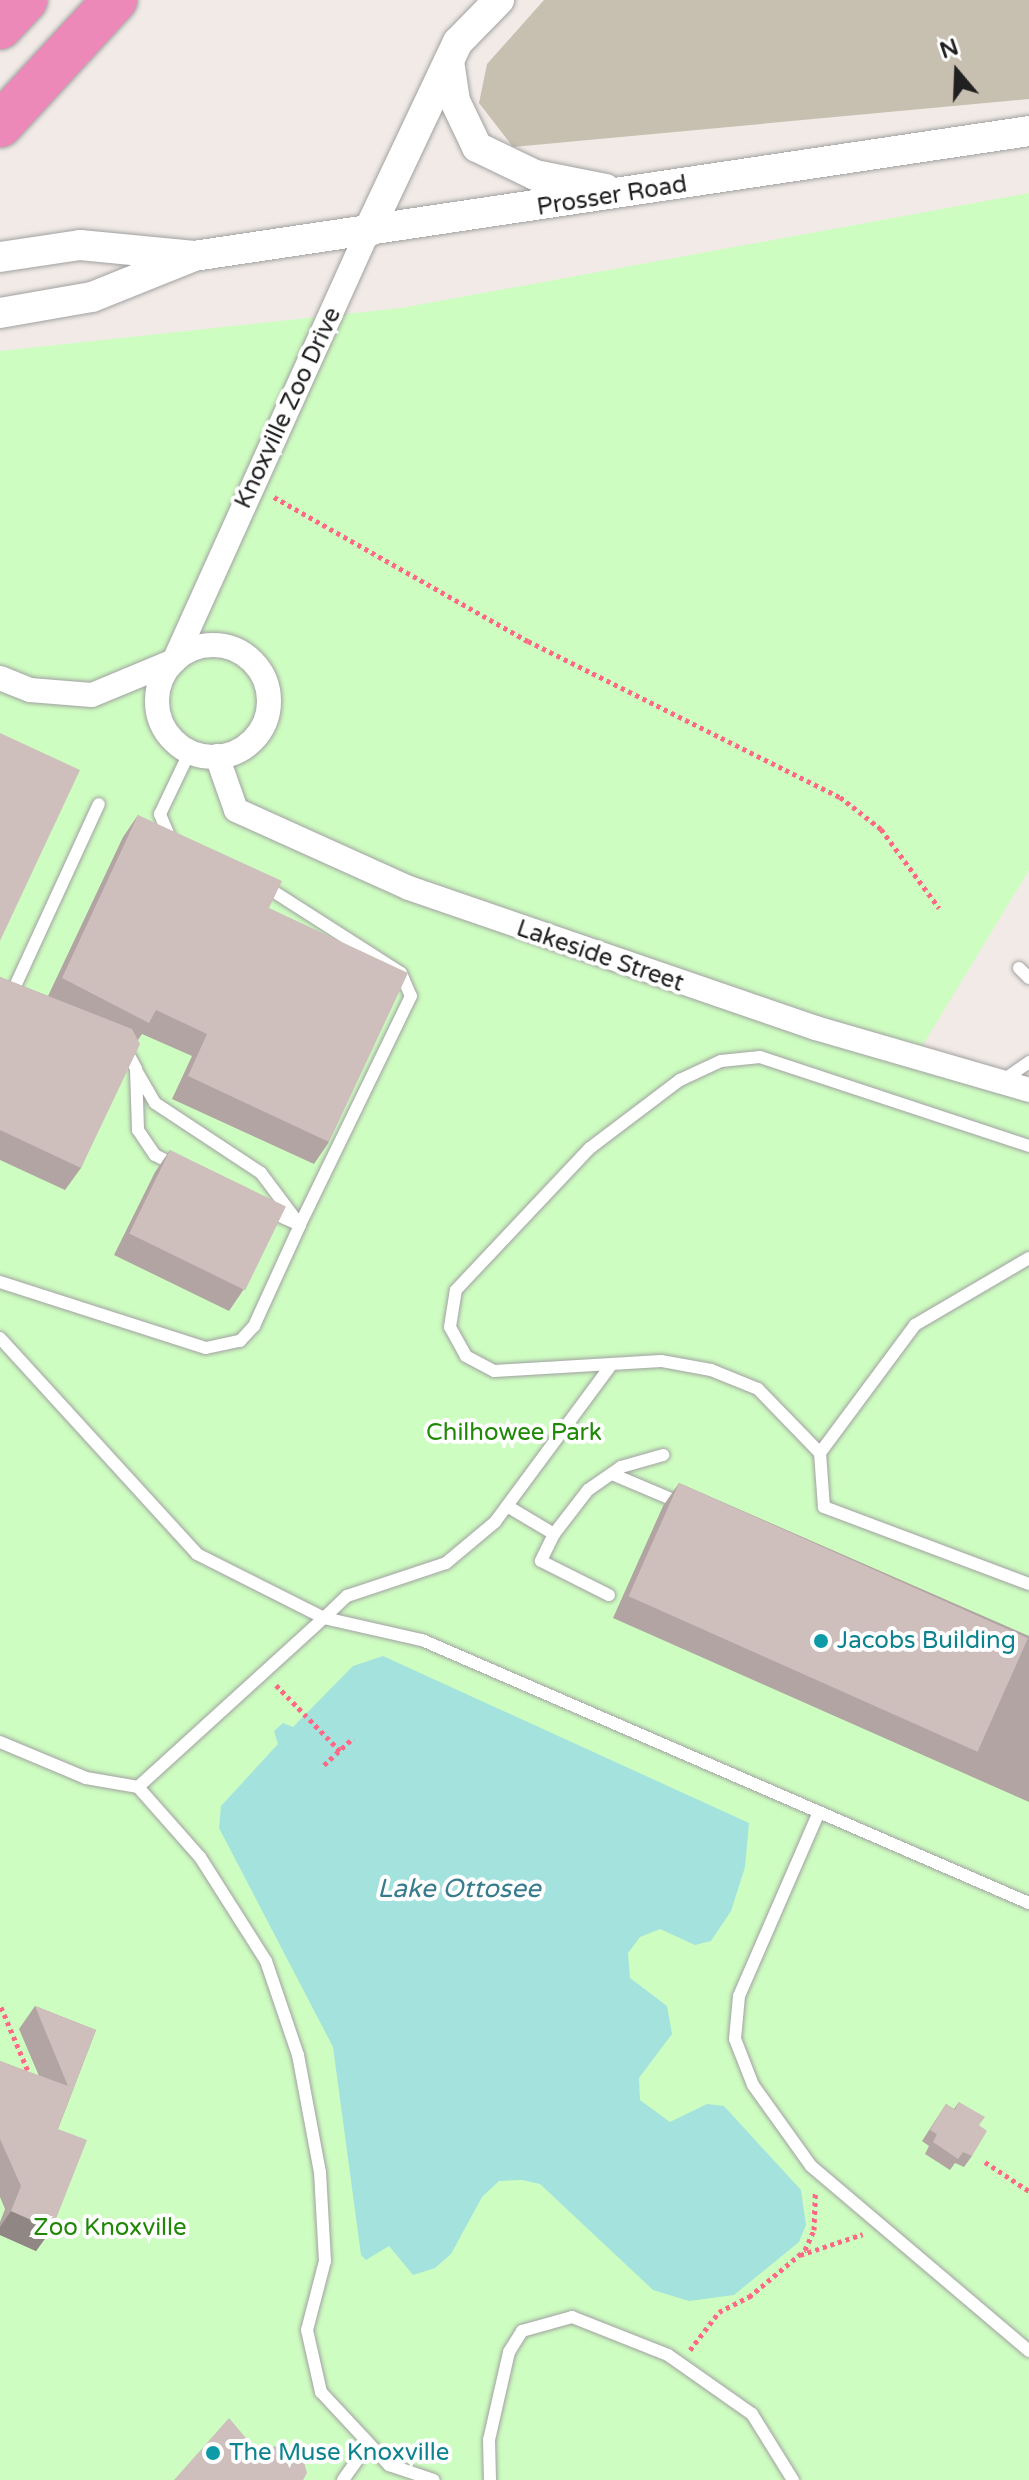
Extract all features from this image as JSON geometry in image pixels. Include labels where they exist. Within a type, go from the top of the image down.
[{"type":"highway","points":[[0,27],[25,0]]},
{"type":"highway","points":[[0,125],[115,0]]},
{"type":"street","name":"Knoxville Zoo Drive","points":[[174,661],[252,485],[449,61],[499,0]]},
{"type":"street","points":[[449,61],[455,101],[477,147],[535,175],[628,193]]},
{"type":"street","name":"Prosser Road","points":[[0,257],[80,245],[194,256],[1029,131]]},
{"type":"street","name":"Prosser Road","points":[[0,313],[92,297],[194,256]]},
{"type":"street","points":[[0,678],[30,690],[92,695],[174,661],[213,645],[232,648],[261,671],[269,709],[262,727],[251,742],[217,756],[190,751],[169,736],[157,704],[174,661]]},
{"type":"street","name":"Lakeside Street","points":[[217,756],[236,810],[409,888],[816,1028],[1029,1090]]},
{"type":"lane","points":[[180,843],[167,837],[160,814],[190,751]]},
{"type":"lane","points":[[25,1001],[6,992],[99,804]]},
{"type":"lane","points":[[0,1282],[206,1348],[240,1341],[254,1326],[411,996],[401,973],[245,876]]},
{"type":"lane","points":[[1019,968],[1029,978]]},
{"type":"lane","points":[[109,1038],[123,1044],[155,1103],[261,1173],[300,1225]]},
{"type":"lane","points":[[820,1453],[746,1384],[661,1361],[494,1371],[466,1356],[450,1327],[456,1290],[590,1148],[680,1080],[721,1061],[760,1057],[1029,1146]]},
{"type":"lane","points":[[1002,1081],[1029,1062]]},
{"type":"lane","points":[[136,1069],[138,1130],[155,1155],[194,1174]]},
{"type":"lane","points":[[247,1200],[300,1225]]},
{"type":"lane","points":[[1029,1258],[915,1325],[820,1453],[824,1507],[1029,1584]]},
{"type":"lane","points":[[0,1338],[197,1554],[324,1618],[422,1640],[1029,1903]]},
{"type":"lane","points":[[138,1787],[347,1596],[446,1563],[507,1506],[611,1365]]},
{"type":"lane","points":[[609,1595],[541,1561],[554,1534],[612,1474],[663,1455]]},
{"type":"lane","points":[[612,1474],[698,1510]]},
{"type":"lane","points":[[507,1506],[554,1534]]},
{"type":"lane","points":[[0,1742],[86,1778],[138,1787],[200,1857],[266,1961],[298,2055],[320,2172],[325,2261],[307,2330],[321,2392],[367,2446],[389,2465],[434,2480]]},
{"type":"lane","points":[[819,1812],[739,1996],[735,2039],[753,2085],[811,2166],[1029,2351]]},
{"type":"lane","points":[[490,2480],[498,2377],[522,2331],[572,2317],[623,2333],[681,2365],[752,2414],[793,2480]]},
{"type":"lane","points":[[343,2480],[367,2446]]},
{"type":"path","points":[[252,485],[528,641],[840,797],[881,829],[939,908]]},
{"type":"path","points":[[264,1672],[340,1751]]},
{"type":"path","points":[[324,1765],[353,1738]]},
{"type":"path","points":[[1,2007],[34,2085]]},
{"type":"path","points":[[985,2162],[1029,2191]]},
{"type":"path","points":[[800,2255],[814,2230],[811,2166]]},
{"type":"path","points":[[681,2365],[719,2312],[800,2255],[883,2227]]},
{"type":"shaded area","points":[[544,0],[1029,0],[1029,99],[513,147],[479,103],[487,64]]},
{"type":"green space","name":"Chilhowee Park","points":[[1029,193],[1029,870],[918,1053],[1029,1090],[1029,2480],[0,2480],[0,351],[401,308]]},
{"type":"water","name":"Lake Ottosee","points":[[383,1656],[749,1823],[745,1867],[731,1911],[711,1941],[695,1945],[660,1929],[640,1937],[628,1953],[630,1978],[667,2006],[672,2034],[639,2078],[640,2100],[670,2122],[707,2104],[724,2106],[801,2190],[806,2225],[799,2242],[734,2295],[689,2301],[653,2290],[540,2184],[522,2180],[499,2181],[482,2197],[451,2254],[435,2268],[413,2275],[389,2246],[366,2260],[361,2255],[333,2047],[219,1828],[221,1806],[278,1744],[274,1731],[283,1723],[293,1727],[353,1666]]},
{"type":"building","points":[[0,733],[80,770],[0,941]]},
{"type":"building","points":[[138,815],[282,881],[269,908],[408,973],[329,1142],[188,1076],[207,1034],[156,1010],[149,1023],[62,978]]},
{"type":"building","points":[[0,977],[132,1029],[140,1044],[81,1168],[0,1130]]},
{"type":"building","points":[[170,1150],[286,1207],[245,1290],[129,1234]]},
{"type":"building","name":"Jacobs Building","points":[[679,1483],[1028,1638],[978,1752],[629,1596]]},
{"type":"building","points":[[35,2006],[96,2030],[58,2129],[87,2140],[52,2229],[11,2211],[21,2186],[0,2139],[0,2061],[68,2086]]},
{"type":"building","points":[[959,2102],[985,2117],[979,2125],[987,2131],[972,2156],[963,2152],[958,2159],[933,2142],[937,2134],[930,2130],[946,2104],[955,2110]]},
{"type":"building","points":[[229,2418],[257,2451],[284,2444],[302,2455],[307,2473],[303,2480],[174,2480]]},
{"type":"place","name":"Jacobs Building","points":[[821,1641]]},
{"type":"place","name":"The Muse Knoxville","points":[[213,2453]]},
{"type":"park label","name":"Zoo Knoxville","points":[[110,2228]]}]
